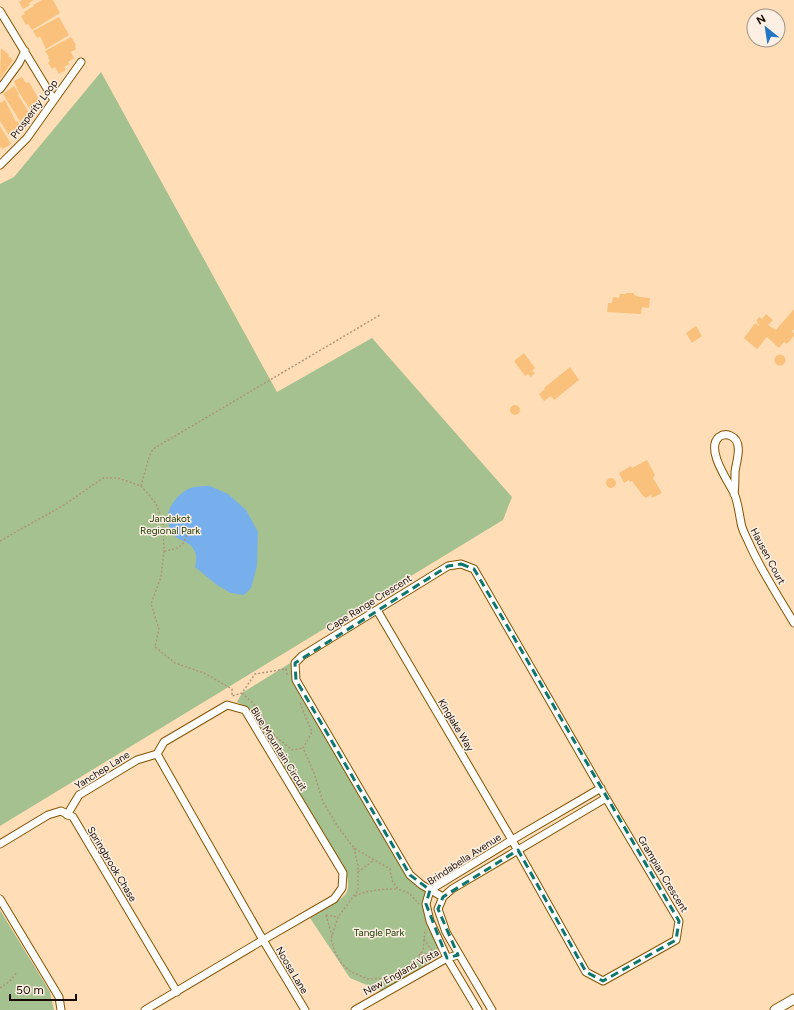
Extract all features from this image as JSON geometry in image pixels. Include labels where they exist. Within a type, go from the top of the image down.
[{"type":"street","points":[[0,11],[54,100]]},
{"type":"street","points":[[0,89],[19,63],[24,51]]},
{"type":"street","name":"Prosperity Loop","points":[[0,165],[27,138],[81,62]]},
{"type":"street","name":"Hausen Court","points":[[734,494],[721,470],[716,452],[716,442],[718,438],[728,434],[734,437],[737,443],[738,451],[734,494],[741,525],[749,544],[794,623]]},
{"type":"street","name":"Cape Range Crescent","points":[[443,896],[422,885],[410,875],[296,680],[295,663],[302,656],[448,566],[461,564],[474,569],[606,798]]},
{"type":"street","name":"Kinglake Way","points":[[377,610],[518,850]]},
{"type":"street","name":"Blue Mountain Circuit","points":[[145,1010],[154,1008],[177,992],[334,899],[342,888],[343,873],[244,710],[227,705],[164,742],[156,754]]},
{"type":"street","points":[[156,754],[263,940]]},
{"type":"street","name":"Yanchep Lane","points":[[67,815],[79,795],[137,760],[156,754]]},
{"type":"street","name":"Brindabella Avenue","points":[[478,1010],[447,958],[430,921],[426,904],[430,890],[601,788]]},
{"type":"street","name":"Brindabella Avenue","points":[[492,1010],[458,955],[446,932],[438,909],[443,896],[452,889],[606,798]]},
{"type":"street","name":"Grampian Crescent","points":[[518,850],[586,972],[603,981],[676,940],[679,921],[606,798]]},
{"type":"street","points":[[0,844],[48,814],[61,811],[67,815]]},
{"type":"street","name":"Springbrook Chase","points":[[67,815],[73,817],[177,992]]},
{"type":"street","points":[[0,899],[59,997],[61,1010]]},
{"type":"street","name":"Noosa Lane","points":[[263,940],[305,1010]]},
{"type":"street","name":"New England Vista","points":[[358,1009],[447,958],[458,955]]},
{"type":"street","points":[[775,1010],[794,999]]},
{"type":"path","points":[[141,486],[149,457],[153,449],[380,315]]},
{"type":"path","points":[[0,541],[64,505],[103,478],[118,478],[141,486],[155,502],[163,521],[164,552],[160,577],[150,604],[159,629],[155,647],[174,663],[204,673],[232,689],[232,696],[242,693],[255,674],[286,669],[287,676]]},
{"type":"path","points":[[164,552],[173,550],[184,543],[187,534]]},
{"type":"path","points":[[242,693],[253,703],[275,736],[292,750],[303,748]]},
{"type":"path","points":[[298,700],[312,732],[303,748]]},
{"type":"path","points":[[303,748],[314,773],[323,802],[338,827],[354,848],[390,869],[392,880],[398,890]]},
{"type":"path","points":[[354,848],[358,866],[358,890],[338,917],[331,939],[335,952],[342,964],[351,972],[368,980],[389,978],[404,972],[423,951],[425,926]]},
{"type":"path","points":[[358,872],[374,860]]},
{"type":"path","points":[[353,897],[363,892],[385,889],[398,890],[409,893],[422,907]]},
{"type":"path","points":[[332,936],[326,915],[338,917]]},
{"type":"path","points":[[420,954],[435,955],[424,939]]},
{"type":"path","points":[[0,988],[17,972]]},
{"type":"path","points":[[380,988],[384,979]]},
{"type":"highlighted area","points":[[461,564],[474,569],[679,921],[676,940],[603,981],[586,972],[518,850],[443,897],[438,909],[458,955],[447,958],[426,904],[430,890],[410,875],[296,680],[295,663],[448,566]]},
{"type":"green space","name":"Jandakot Regional Park","points":[[101,72],[277,392],[372,338],[512,497],[503,520],[0,826],[0,184],[14,177]]},
{"type":"green space","name":"Tangle Park","points":[[292,662],[293,681],[409,877],[427,891],[423,904],[438,947],[437,955],[429,963],[381,991],[350,978],[310,918],[335,903],[347,892],[347,875],[247,707],[237,702],[242,693]]},
{"type":"green space","points":[[0,910],[50,992],[54,1010],[0,1010]]},
{"type":"water","points":[[210,486],[228,494],[246,510],[258,532],[257,566],[251,588],[244,595],[231,593],[217,585],[195,567],[196,555],[193,548],[188,543],[176,537],[170,529],[168,515],[177,498],[190,488]]},
{"type":"building","points":[[22,0],[34,0],[29,3],[30,5],[23,9],[19,2]]},
{"type":"building","points":[[42,0],[53,0],[60,13],[32,30],[28,24],[26,25],[21,16],[25,14],[24,12],[34,6],[33,5]]},
{"type":"building","points":[[59,17],[69,35],[46,49],[40,36],[37,38],[33,31]]},
{"type":"building","points":[[71,37],[76,45],[76,49],[71,52],[74,58],[68,62],[70,64],[64,67],[66,70],[59,74],[55,67],[52,69],[48,63],[50,61],[48,58],[49,57],[45,51]]},
{"type":"building","points":[[1,48],[13,60],[0,79]]},
{"type":"building","points":[[22,77],[26,83],[29,82],[40,101],[37,104],[38,106],[31,111],[17,89],[14,81]]},
{"type":"building","points":[[14,86],[31,116],[21,123],[3,94]]},
{"type":"building","points":[[5,100],[16,122],[17,121],[22,128],[10,137],[0,121],[0,103]]},
{"type":"building","points":[[0,126],[11,144],[3,149],[2,147],[0,148]]},
{"type":"building","points":[[634,293],[634,295],[640,297],[650,298],[649,308],[642,307],[641,314],[607,312],[608,303],[612,303],[613,297],[619,298],[620,294]]},
{"type":"building","points":[[794,309],[794,329],[792,332],[794,333],[794,336],[787,344],[784,342],[779,348],[767,337],[757,349],[744,338],[755,323],[759,326],[757,323],[758,322],[756,321],[759,317],[762,319],[766,314],[773,320],[768,325],[776,330]]},
{"type":"building","points":[[696,326],[702,336],[692,343],[686,333]]},
{"type":"building","points":[[524,353],[535,368],[532,371],[535,373],[531,377],[528,374],[525,376],[514,361]]},
{"type":"building","points":[[778,355],[782,355],[784,356],[784,364],[778,365],[775,362],[775,358]]},
{"type":"building","points":[[570,367],[579,380],[554,400],[551,396],[544,401],[539,394],[545,389],[544,388]]},
{"type":"building","points":[[513,405],[517,405],[520,410],[517,415],[513,415],[510,412],[510,408]]},
{"type":"building","points":[[647,460],[655,475],[653,478],[662,493],[652,498],[651,495],[646,498],[643,496],[632,481],[630,482],[629,480],[624,483],[619,473],[631,466],[632,468]]},
{"type":"building","points":[[609,478],[613,478],[615,479],[615,487],[609,488],[606,485],[606,481]]}]
